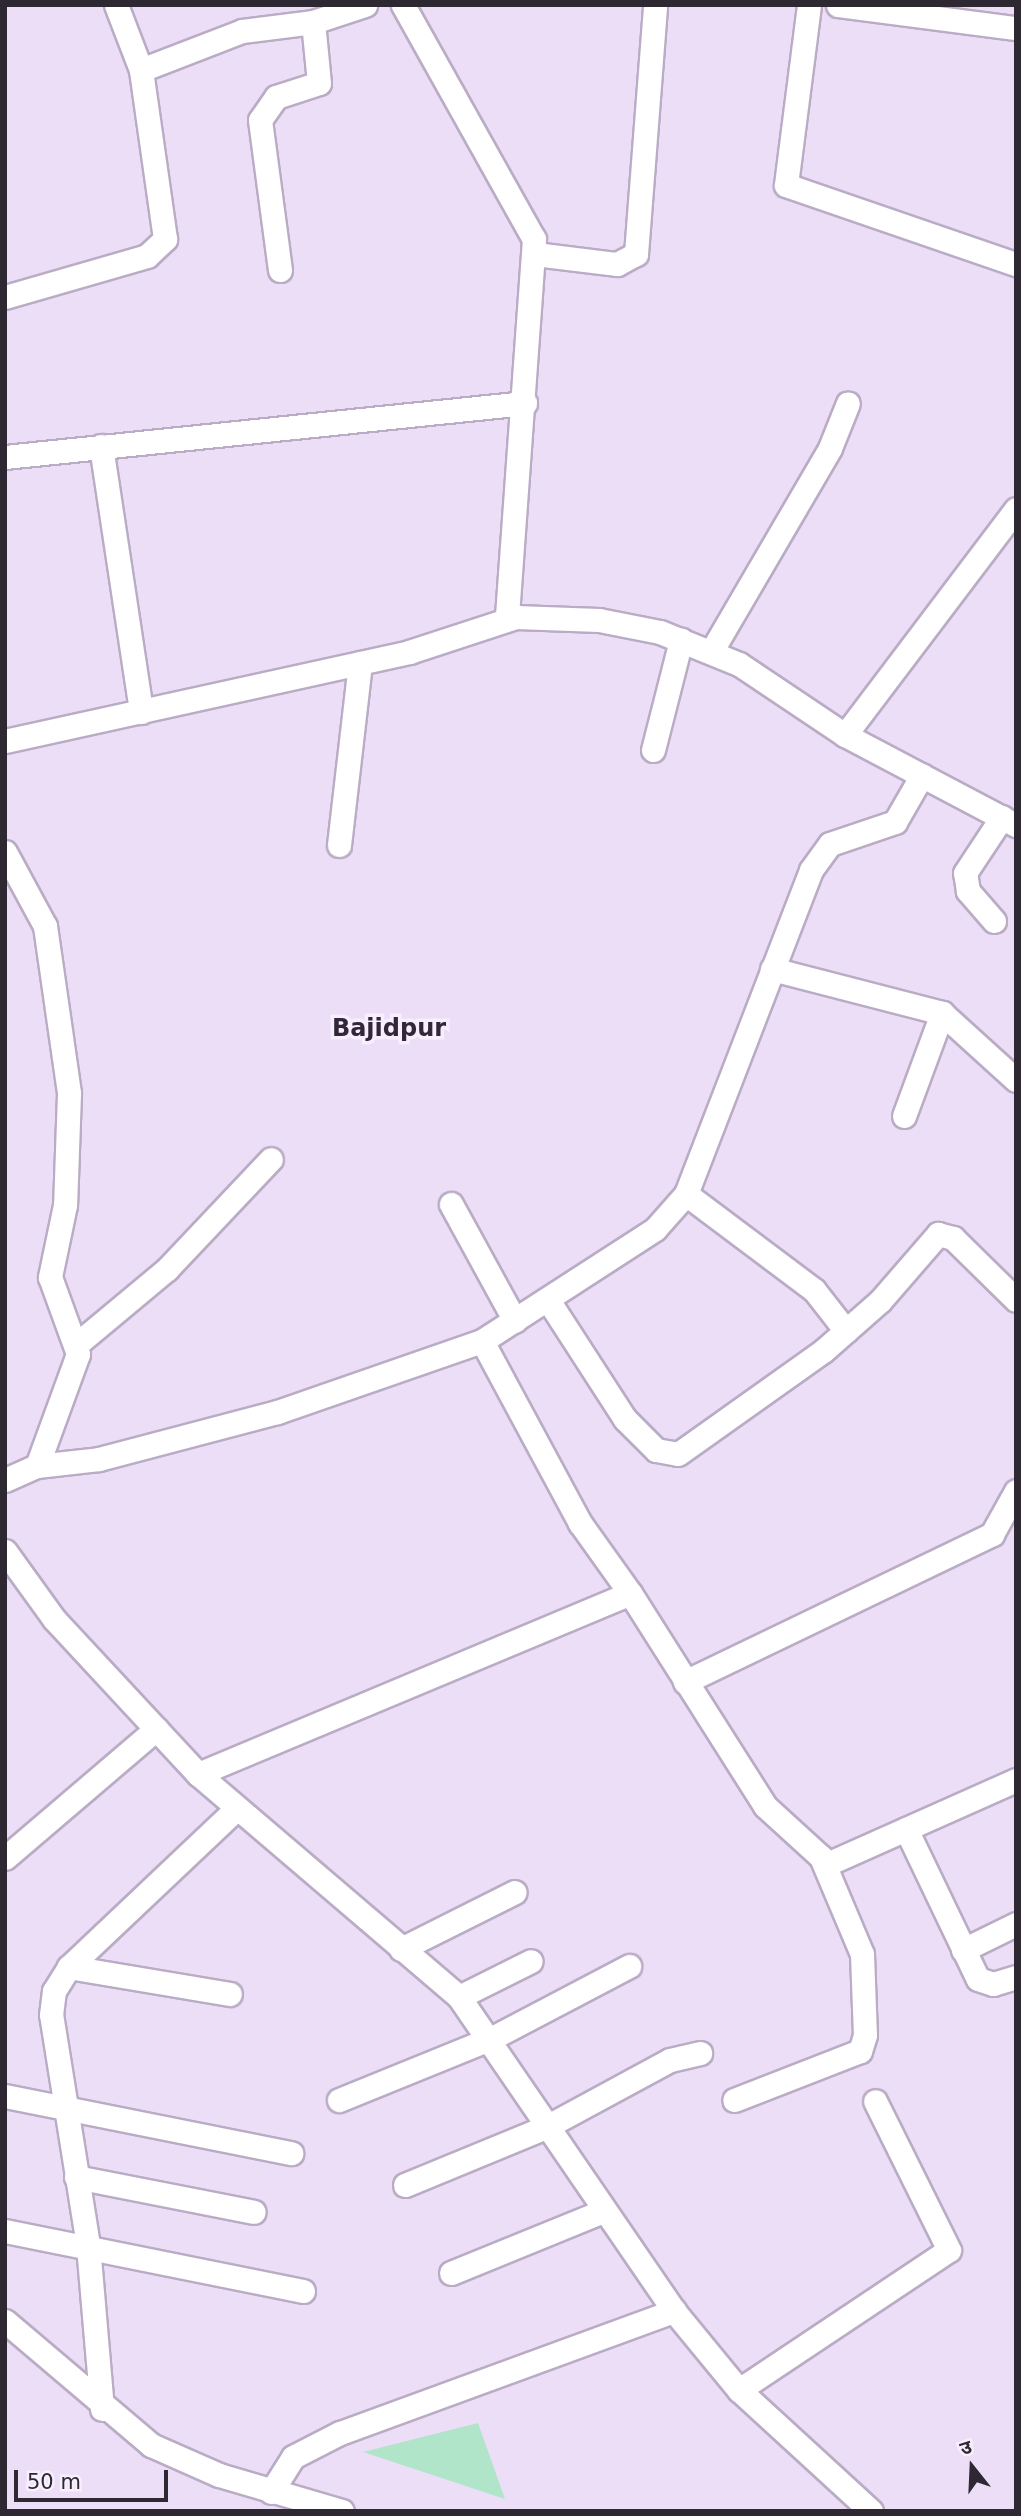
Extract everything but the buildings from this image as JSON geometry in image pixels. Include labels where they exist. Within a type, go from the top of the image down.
[{"type":"street","points":[[5,297],[147,256],[164,239],[141,70],[116,5]]},
{"type":"street","points":[[141,70],[242,31],[313,22],[365,5]]},
{"type":"street","points":[[403,5],[530,228],[535,254],[507,619]]},
{"type":"street","points":[[535,254],[617,264],[636,254],[655,5]]},
{"type":"street","points":[[809,5],[786,185],[1016,264]]},
{"type":"street","points":[[838,5],[1016,28]]},
{"type":"street","points":[[280,270],[260,120],[267,102],[319,83],[313,22]]},
{"type":"street","points":[[5,457],[525,403]]},
{"type":"street","points":[[711,652],[830,448],[848,403]]},
{"type":"street","points":[[101,446],[141,712]]},
{"type":"street","points":[[845,735],[1016,509]]},
{"type":"street","points":[[5,741],[359,663],[507,619],[608,622],[681,640],[739,664],[845,735],[1009,821],[965,873],[968,891],[994,921]]},
{"type":"street","points":[[653,750],[681,640]]},
{"type":"street","points":[[340,845],[359,663]]},
{"type":"street","points":[[5,1480],[37,1466],[99,1459],[276,1412],[482,1341],[655,1229],[686,1194],[772,969],[790,911],[824,850],[895,822],[922,775]]},
{"type":"street","points":[[5,852],[45,926],[55,968],[69,1093],[65,1205],[50,1277],[78,1344],[75,1372],[37,1466]]},
{"type":"street","points":[[772,969],[942,1013],[1016,1080]]},
{"type":"street","points":[[904,1116],[942,1013]]},
{"type":"street","points":[[78,1344],[174,1263],[271,1159]]},
{"type":"street","points":[[686,1194],[814,1290],[846,1331]]},
{"type":"street","points":[[451,1204],[515,1321]]},
{"type":"street","points":[[548,1300],[625,1419],[666,1453],[686,1450],[846,1331],[938,1234],[953,1238],[1016,1300]]},
{"type":"street","points":[[482,1341],[580,1523],[630,1593],[772,1815],[825,1865],[862,1954],[864,2044],[849,2057],[734,2100]]},
{"type":"street","points":[[685,1682],[992,1534],[1016,1491]]},
{"type":"street","points":[[5,1551],[54,1619],[198,1774],[235,1810],[459,1997],[492,2038],[546,2127],[674,2312],[739,2390],[870,2511]]},
{"type":"street","points":[[198,1774],[630,1593]]},
{"type":"street","points":[[5,1858],[156,1729]]},
{"type":"street","points":[[825,1865],[1016,1780]]},
{"type":"street","points":[[102,2409],[88,2245],[51,2015],[54,1991],[69,1967],[235,1810]]},
{"type":"street","points":[[906,1829],[962,1950],[985,1984],[1016,1977]]},
{"type":"street","points":[[401,1949],[515,1892]]},
{"type":"street","points":[[962,1950],[1016,1924]]},
{"type":"street","points":[[459,1997],[531,1961]]},
{"type":"street","points":[[339,2100],[492,2038],[629,1966]]},
{"type":"street","points":[[69,1967],[230,1994]]},
{"type":"street","points":[[405,2185],[546,2127],[656,2067],[700,2053]]},
{"type":"street","points":[[5,2096],[65,2111],[291,2153]]},
{"type":"street","points":[[739,2390],[949,2250],[875,2101]]},
{"type":"street","points":[[76,2177],[254,2211]]},
{"type":"street","points":[[451,2273],[603,2211]]},
{"type":"street","points":[[5,2231],[88,2245],[303,2291]]},
{"type":"street","points":[[271,2492],[293,2457],[314,2444],[674,2312]]},
{"type":"street","points":[[5,2321],[102,2409],[178,2460],[271,2492],[342,2511]]},
{"type":"green space","points":[[478,2423],[505,2499],[363,2452]]},
{"type":"district","name":"Bajidpur","points":[[389,1029]]}]
